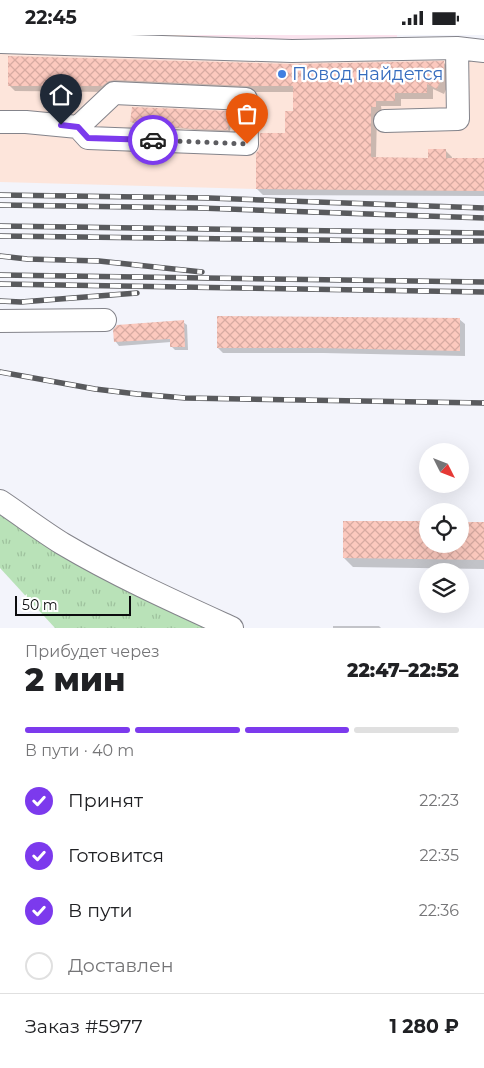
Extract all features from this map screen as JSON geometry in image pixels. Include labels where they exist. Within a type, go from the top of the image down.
[{"type":"lane","points":[[0,50],[0,41],[292,51],[457,48],[484,51]]},
{"type":"lane","points":[[385,121],[458,119],[457,48]]},
{"type":"lane","points":[[0,123],[26,122],[78,127],[88,138],[247,144],[246,99],[114,93],[78,127]]},
{"type":"lane","points":[[0,321],[105,320]]},
{"type":"lane","points":[[0,501],[62,544],[110,570],[232,628]]},
{"type":"shaded area","points":[[0,35],[181,35],[379,44],[449,62],[484,58],[484,191],[256,189],[0,182]]},
{"type":"shaded area","points":[[181,35],[397,35],[397,45]]},
{"type":"green space","points":[[0,510],[205,628],[55,628],[0,568]]},
{"type":"building","points":[[8,56],[292,64],[444,61],[444,73],[437,89],[427,84],[427,93],[395,93],[395,101],[376,101],[376,107],[371,107],[371,157],[428,158],[428,149],[446,149],[446,158],[484,158],[484,191],[256,189],[256,153],[259,150],[260,133],[285,133],[285,111],[293,111],[293,86],[247,86],[115,80],[109,81],[102,86],[8,86]]},
{"type":"building","points":[[132,107],[230,111],[228,130],[192,129],[130,122]]},
{"type":"building","points":[[217,316],[460,318],[460,351],[217,348]]},
{"type":"building","points":[[184,320],[185,347],[170,347],[170,339],[114,342],[113,330],[117,325]]},
{"type":"building","points":[[343,521],[419,521],[419,553],[469,553],[469,522],[484,522],[484,560],[343,558]]},
{"type":"railway","points":[[0,195],[209,198],[484,208]]},
{"type":"railway","points":[[0,205],[200,208],[484,218]]},
{"type":"railway","points":[[0,226],[484,233]]},
{"type":"railway","points":[[0,236],[484,241]]},
{"type":"railway","points":[[0,256],[27,259],[99,261],[202,272]]},
{"type":"railway","points":[[0,275],[484,282]]},
{"type":"railway","points":[[0,284],[484,292]]},
{"type":"railway","points":[[0,301],[21,302],[137,293]]},
{"type":"railway","points":[[0,372],[95,389],[185,398],[484,403]]},
{"type":"way so far","points":[[153,140],[247,144]]},
{"type":"place","name":"Повод найдется","points":[[282,74]]},
{"type":"route","points":[[61,125],[78,127],[88,138],[153,140]]}]
